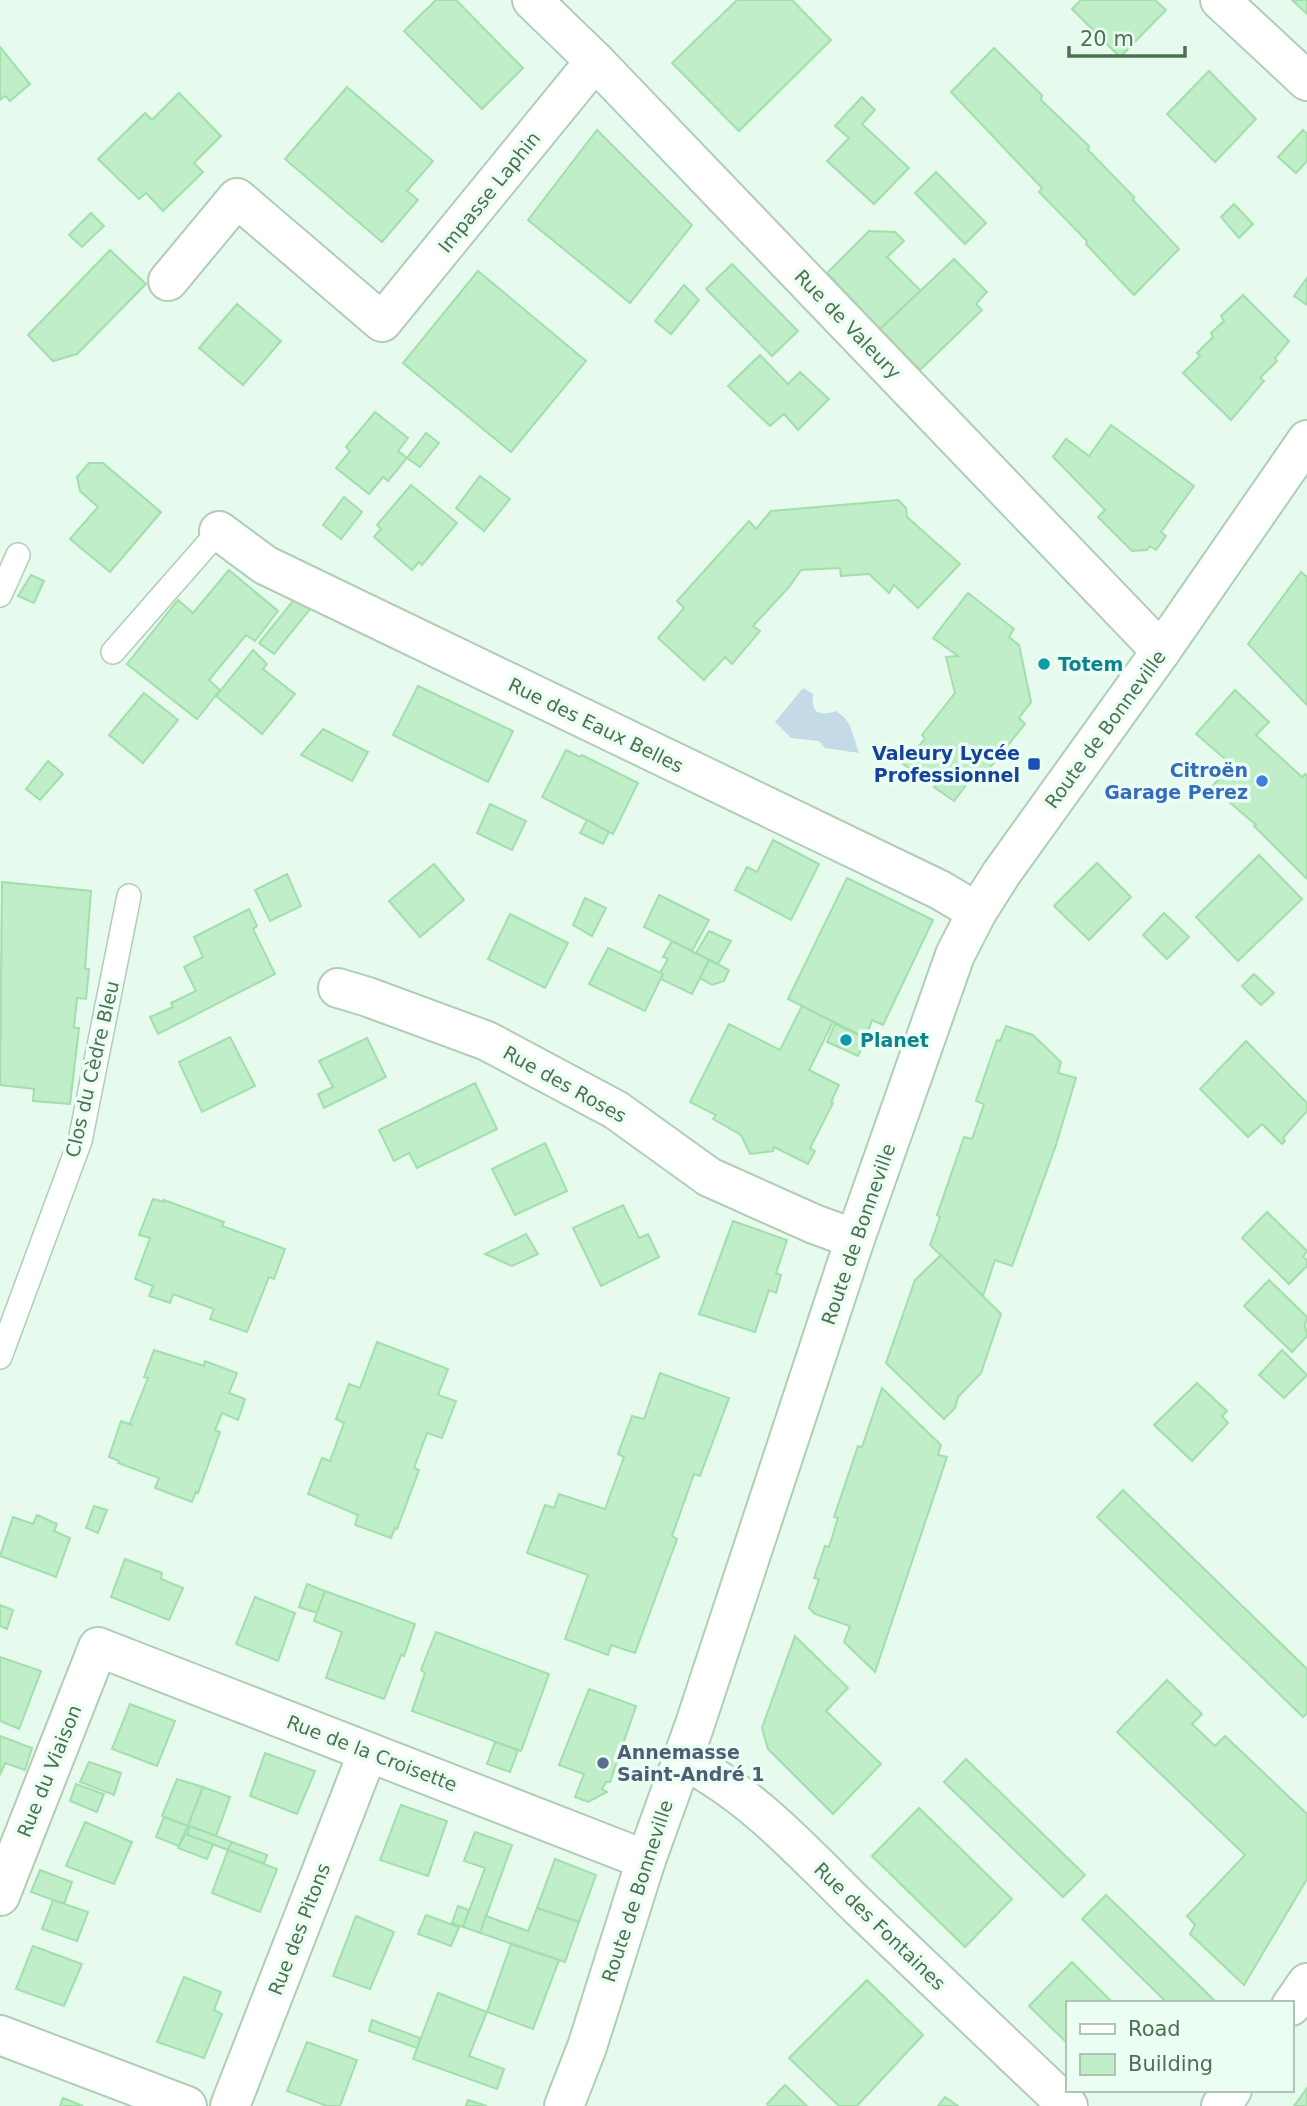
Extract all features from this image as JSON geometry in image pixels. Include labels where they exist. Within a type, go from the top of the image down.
[{"type":"street","name":"Rue de Valeury","points":[[532,0],[596,61],[1161,651]]},
{"type":"street","points":[[1220,0],[1307,81]]},
{"type":"street","name":"Impasse Laphin","points":[[168,281],[237,198],[382,322],[596,61]]},
{"type":"street","name":"Route de Bonneville","points":[[564,2106],[587,2047],[646,1860],[855,1239],[955,955],[977,912],[1001,874],[1161,651],[1307,440]]},
{"type":"street","name":"Rue des Eaux Belles","points":[[219,531],[265,565],[940,890],[977,912]]},
{"type":"street","name":"Rue des Roses","points":[[338,988],[487,1041],[616,1110],[709,1177],[814,1224],[855,1239]]},
{"type":"street","name":"Rue de la Croisette","points":[[99,1647],[646,1860]]},
{"type":"street","name":"Rue du Viaison","points":[[0,1896],[99,1647]]},
{"type":"street","name":"Rue des Pitons","points":[[230,2106],[368,1752]]},
{"type":"street","name":"Rue des Fontaines","points":[[681,1759],[713,1775],[737,1793],[809,1858],[1068,2106]]},
{"type":"street","points":[[1293,2003],[1307,1983]]},
{"type":"street","points":[[0,2035],[187,2106]]},
{"type":"lane","points":[[113,652],[219,531]]},
{"type":"lane","points":[[0,595],[18,555]]},
{"type":"lane","name":"Clos du Cèdre Bleu","points":[[0,1357],[80,1141],[130,896]]},
{"type":"shaded area","points":[[803,688],[813,694],[813,706],[817,712],[836,711],[845,718],[859,753],[825,748],[819,741],[791,738],[775,722]]},
{"type":"building","points":[[436,0],[456,0],[523,68],[482,109],[404,31]]},
{"type":"building","points":[[737,0],[792,0],[831,40],[739,131],[672,63]]},
{"type":"building","points":[[1081,0],[1155,0],[1166,10],[1120,57],[1072,9]]},
{"type":"building","points":[[1292,0],[1307,0],[1307,14]]},
{"type":"building","points":[[0,47],[30,84],[10,101],[5,96],[0,100]]},
{"type":"building","points":[[994,48],[1042,95],[1041,100],[1089,146],[1088,150],[1179,249],[1134,295],[1039,192],[1042,188],[951,92]]},
{"type":"building","points":[[1209,71],[1256,119],[1215,162],[1167,114]]},
{"type":"building","points":[[347,87],[433,161],[407,191],[418,200],[382,242],[285,159]]},
{"type":"building","points":[[179,93],[221,136],[194,163],[203,172],[163,211],[146,193],[139,199],[98,159],[145,113],[152,120]]},
{"type":"building","points":[[862,97],[875,110],[862,124],[909,168],[874,204],[827,161],[849,138],[835,126]]},
{"type":"building","points":[[597,130],[692,225],[630,303],[528,220]]},
{"type":"building","points":[[1303,130],[1307,134],[1307,161],[1296,173],[1278,157]]},
{"type":"building","points":[[936,172],[986,223],[965,244],[915,193]]},
{"type":"building","points":[[1234,204],[1253,224],[1239,238],[1221,217]]},
{"type":"building","points":[[91,213],[104,226],[82,247],[69,235]]},
{"type":"building","points":[[869,231],[895,232],[904,241],[887,257],[921,291],[880,329],[827,273]]},
{"type":"building","points":[[110,250],[146,284],[77,354],[53,361],[28,335]]},
{"type":"building","points":[[954,259],[987,292],[976,304],[982,310],[920,370],[880,329]]},
{"type":"building","points":[[732,264],[798,331],[772,356],[706,289]]},
{"type":"building","points":[[478,271],[586,361],[511,452],[403,363]]},
{"type":"building","points":[[1307,278],[1307,305],[1294,296]]},
{"type":"building","points":[[684,285],[699,300],[671,334],[655,321]]},
{"type":"building","points":[[1243,295],[1289,341],[1275,358],[1277,361],[1260,378],[1264,381],[1231,420],[1183,373],[1200,356],[1197,353],[1213,337],[1211,333],[1224,321],[1221,316]]},
{"type":"building","points":[[237,304],[281,341],[243,385],[199,348]]},
{"type":"building","points":[[760,355],[788,384],[800,372],[829,399],[798,430],[784,414],[770,426],[728,386]]},
{"type":"building","points":[[375,412],[408,438],[398,451],[407,458],[388,481],[383,477],[369,494],[336,468],[350,451],[346,447]]},
{"type":"building","points":[[1111,425],[1194,486],[1161,532],[1166,536],[1156,550],[1150,546],[1147,550],[1132,551],[1098,517],[1105,510],[1053,457],[1066,439],[1089,456]]},
{"type":"building","points":[[426,433],[439,443],[420,467],[407,458]]},
{"type":"building","points":[[89,463],[103,463],[161,512],[110,572],[70,539],[98,507],[80,491],[77,477]]},
{"type":"building","points":[[480,476],[510,499],[484,531],[456,508]]},
{"type":"building","points":[[411,485],[457,523],[422,565],[419,562],[412,570],[374,537],[381,529],[377,525]]},
{"type":"building","points":[[344,497],[362,512],[341,539],[323,525]]},
{"type":"building","points":[[898,500],[906,508],[907,517],[960,564],[918,608],[894,585],[889,593],[869,574],[841,576],[840,568],[801,570],[753,626],[760,631],[732,664],[725,657],[704,680],[658,638],[684,608],[677,601],[749,521],[756,529],[771,511]]},
{"type":"building","points":[[229,570],[278,611],[255,641],[246,635],[209,680],[220,690],[197,719],[127,664],[178,600],[193,613]]},
{"type":"building","points":[[1301,572],[1307,577],[1307,705],[1248,644]]},
{"type":"building","points":[[31,575],[44,581],[34,603],[18,596]]},
{"type":"building","points":[[968,593],[1014,629],[1009,637],[1019,645],[1031,702],[1019,718],[1025,724],[980,780],[974,775],[954,801],[934,787],[937,784],[925,775],[922,778],[903,764],[925,739],[922,735],[955,693],[946,657],[958,656],[933,638]]},
{"type":"building","points":[[297,596],[314,604],[274,654],[259,643]]},
{"type":"building","points":[[253,650],[267,664],[263,669],[295,694],[262,734],[216,696]]},
{"type":"building","points":[[418,686],[513,731],[488,782],[393,735]]},
{"type":"building","name":"Citroën Garage Perez","points":[[1235,690],[1269,722],[1256,735],[1302,777],[1305,774],[1307,776],[1307,879],[1254,826],[1256,825],[1212,787],[1231,764],[1196,734]]},
{"type":"building","points":[[144,693],[178,720],[143,763],[109,735]]},
{"type":"building","points":[[323,729],[368,752],[352,781],[301,755]]},
{"type":"building","points":[[566,750],[580,757],[582,755],[638,783],[613,834],[542,797]]},
{"type":"building","points":[[48,761],[63,774],[40,800],[26,789]]},
{"type":"building","points":[[490,804],[526,821],[512,850],[477,833]]},
{"type":"building","points":[[587,820],[609,832],[603,844],[580,833]]},
{"type":"building","points":[[773,840],[819,864],[791,920],[735,890],[747,867],[757,872]]},
{"type":"building","points":[[1259,855],[1302,899],[1238,961],[1196,917]]},
{"type":"building","points":[[1097,863],[1131,897],[1089,940],[1054,906]]},
{"type":"building","points":[[434,864],[464,900],[420,937],[389,901]]},
{"type":"building","points":[[287,874],[301,906],[270,921],[255,890]]},
{"type":"building","points":[[847,878],[933,920],[883,1025],[872,1020],[866,1038],[788,999]]},
{"type":"building","points":[[2,882],[91,891],[85,969],[89,969],[86,999],[77,998],[74,1028],[79,1028],[70,1104],[33,1101],[34,1089],[0,1085]]},
{"type":"building","points":[[659,895],[709,920],[692,951],[644,927]]},
{"type":"building","points":[[585,898],[606,908],[592,936],[573,925]]},
{"type":"building","points":[[249,909],[257,926],[253,929],[275,974],[158,1034],[150,1017],[173,1007],[171,1003],[196,991],[184,967],[203,957],[194,937]]},
{"type":"building","points":[[1164,913],[1189,937],[1167,959],[1143,935]]},
{"type":"building","points":[[510,914],[568,943],[545,988],[488,959]]},
{"type":"building","points":[[709,931],[731,941],[718,964],[696,953]]},
{"type":"building","points":[[672,941],[709,960],[692,994],[661,979],[663,974],[660,973],[668,959],[663,957]]},
{"type":"building","points":[[608,948],[663,974],[645,1011],[589,984]]},
{"type":"building","points":[[709,960],[729,970],[724,981],[712,985],[700,978]]},
{"type":"building","points":[[1254,974],[1274,993],[1261,1005],[1242,986]]},
{"type":"building","points":[[802,1006],[833,1022],[809,1070],[839,1085],[810,1148],[815,1151],[808,1164],[774,1147],[773,1151],[750,1154],[741,1135],[713,1119],[716,1115],[690,1102],[729,1024],[780,1050]]},
{"type":"building","name":"Planet","points":[[835,1024],[866,1038],[858,1056],[827,1042]]},
{"type":"building","points":[[1006,1026],[1033,1035],[1061,1062],[1058,1073],[1076,1078],[1055,1148],[1012,1266],[995,1260],[983,1296],[930,1245],[940,1217],[937,1215],[964,1137],[972,1139],[984,1104],[976,1101],[997,1040],[1000,1041]]},
{"type":"building","points":[[230,1037],[255,1086],[202,1112],[179,1062]]},
{"type":"building","points":[[367,1038],[386,1077],[324,1108],[318,1094],[333,1087],[319,1061]]},
{"type":"building","points":[[1246,1041],[1307,1103],[1307,1111],[1283,1138],[1285,1141],[1282,1144],[1262,1124],[1248,1137],[1200,1089]]},
{"type":"building","points":[[475,1083],[497,1129],[417,1168],[409,1153],[394,1161],[379,1130]]},
{"type":"building","points":[[545,1143],[567,1191],[515,1215],[492,1169]]},
{"type":"building","points":[[153,1199],[164,1200],[224,1222],[222,1226],[285,1249],[274,1279],[269,1277],[247,1332],[210,1319],[214,1309],[173,1294],[170,1303],[149,1296],[153,1286],[135,1279],[150,1238],[139,1235]]},
{"type":"building","points":[[623,1205],[639,1238],[648,1234],[659,1257],[601,1286],[573,1228]]},
{"type":"building","points":[[1267,1212],[1307,1251],[1303,1257],[1307,1260],[1307,1266],[1289,1284],[1242,1238]]},
{"type":"building","points":[[733,1221],[787,1240],[776,1273],[781,1275],[776,1293],[769,1290],[755,1332],[699,1314]]},
{"type":"building","points":[[526,1234],[538,1254],[512,1266],[485,1254]]},
{"type":"building","points":[[941,1255],[1001,1314],[981,1373],[958,1397],[955,1408],[944,1419],[886,1363],[915,1280]]},
{"type":"building","points":[[1269,1280],[1307,1317],[1307,1336],[1292,1352],[1244,1306]]},
{"type":"building","points":[[377,1342],[448,1369],[438,1395],[456,1401],[442,1438],[427,1433],[414,1468],[419,1470],[397,1529],[395,1528],[391,1538],[355,1525],[358,1515],[308,1494],[322,1458],[330,1461],[344,1423],[336,1419],[349,1384],[360,1388]]},
{"type":"building","points":[[154,1350],[204,1366],[205,1361],[237,1373],[229,1393],[245,1399],[238,1420],[222,1413],[215,1430],[220,1432],[198,1493],[196,1492],[192,1502],[155,1488],[159,1478],[109,1457],[121,1421],[132,1425],[130,1423],[148,1378],[144,1377]]},
{"type":"building","points":[[1282,1350],[1307,1375],[1284,1398],[1259,1375]]},
{"type":"building","points":[[660,1373],[729,1398],[700,1476],[694,1474],[672,1536],[677,1539],[635,1653],[611,1645],[608,1655],[565,1639],[588,1575],[527,1553],[545,1505],[554,1508],[559,1494],[605,1509],[624,1457],[618,1454],[632,1416],[644,1419]]},
{"type":"building","points":[[1197,1383],[1227,1411],[1222,1416],[1228,1423],[1192,1461],[1154,1425]]},
{"type":"building","points":[[882,1388],[941,1445],[938,1455],[947,1457],[875,1672],[844,1642],[850,1626],[815,1614],[809,1608],[819,1579],[814,1578],[825,1546],[829,1547],[838,1518],[834,1517],[858,1446],[862,1447]]},
{"type":"building","points":[[1123,1490],[1307,1669],[1307,1713],[1303,1717],[1097,1517]]},
{"type":"building","points":[[94,1506],[107,1510],[98,1533],[86,1528]]},
{"type":"building","points":[[37,1515],[57,1524],[54,1531],[70,1538],[56,1577],[0,1556],[13,1517],[33,1524]]},
{"type":"building","points":[[125,1559],[162,1573],[161,1579],[183,1588],[169,1620],[111,1597]]},
{"type":"building","points":[[307,1584],[325,1591],[317,1613],[299,1607]]},
{"type":"building","points":[[325,1591],[415,1624],[384,1699],[326,1678],[342,1632],[314,1621]]},
{"type":"building","points":[[255,1597],[295,1613],[278,1661],[236,1644]]},
{"type":"building","points":[[0,1605],[13,1610],[7,1629],[0,1626]]},
{"type":"building","points":[[436,1632],[549,1674],[521,1751],[412,1711],[425,1673],[421,1670]]},
{"type":"building","points":[[795,1636],[848,1688],[826,1711],[881,1764],[833,1814],[768,1749],[762,1728]]},
{"type":"building","points":[[0,1657],[41,1671],[19,1729],[0,1721]]},
{"type":"building","points":[[1167,1680],[1202,1714],[1192,1724],[1215,1746],[1225,1736],[1307,1814],[1307,1879],[1244,1985],[1190,1934],[1195,1925],[1187,1916],[1245,1855],[1117,1732]]},
{"type":"building","points":[[589,1689],[636,1706],[610,1782],[606,1782],[602,1789],[607,1792],[588,1802],[575,1797],[584,1774],[559,1765]]},
{"type":"building","points":[[130,1704],[175,1721],[157,1766],[112,1749]]},
{"type":"building","points":[[0,1736],[32,1748],[25,1770],[5,1763],[0,1775]]},
{"type":"building","points":[[495,1742],[518,1750],[510,1772],[487,1764]]},
{"type":"building","points":[[265,1753],[315,1771],[297,1814],[250,1796]]},
{"type":"building","points":[[966,1759],[1085,1875],[1063,1897],[944,1782]]},
{"type":"building","points":[[89,1762],[121,1773],[114,1795],[80,1782]]},
{"type":"building","points":[[177,1779],[203,1787],[188,1826],[162,1816]]},
{"type":"building","points":[[76,1784],[104,1794],[97,1812],[70,1801]]},
{"type":"building","points":[[203,1787],[230,1797],[216,1836],[188,1826]]},
{"type":"building","points":[[401,1805],[447,1821],[428,1876],[380,1860]]},
{"type":"building","points":[[919,1808],[1012,1899],[965,1947],[872,1856]]},
{"type":"building","points":[[164,1817],[188,1826],[179,1846],[156,1837]]},
{"type":"building","points":[[85,1822],[132,1842],[114,1884],[66,1866]]},
{"type":"building","points":[[190,1826],[232,1842],[228,1850],[187,1835]]},
{"type":"building","points":[[475,1832],[512,1845],[480,1933],[463,1927],[485,1868],[464,1861]]},
{"type":"building","points":[[185,1834],[213,1844],[207,1859],[178,1848]]},
{"type":"building","points":[[232,1842],[267,1855],[264,1864],[228,1850]]},
{"type":"building","points":[[228,1850],[277,1869],[260,1912],[212,1893]]},
{"type":"building","points":[[555,1859],[596,1875],[579,1922],[537,1908]]},
{"type":"building","points":[[40,1870],[72,1882],[64,1904],[31,1892]]},
{"type":"building","points":[[1106,1895],[1215,2001],[1165,2001],[1082,1919]]},
{"type":"building","points":[[53,1900],[88,1912],[77,1941],[42,1929]]},
{"type":"building","points":[[458,1906],[469,1910],[463,1927],[452,1923]]},
{"type":"building","points":[[537,1908],[579,1922],[565,1962],[480,1933],[486,1916],[528,1931]]},
{"type":"building","points":[[426,1915],[459,1927],[451,1946],[418,1934]]},
{"type":"building","points":[[356,1916],[394,1932],[370,1989],[333,1976]]},
{"type":"building","points":[[511,1944],[559,1960],[533,2029],[487,2012]]},
{"type":"building","points":[[33,1946],[82,1964],[64,2006],[16,1989]]},
{"type":"building","points":[[1072,1962],[1111,2001],[1066,2001],[1066,2042],[1029,2006]]},
{"type":"building","points":[[184,1977],[221,1992],[214,2010],[222,2014],[204,2058],[157,2042]]},
{"type":"building","points":[[867,1980],[923,2035],[857,2106],[839,2106],[789,2058]]},
{"type":"building","points":[[438,1993],[487,2012],[469,2056],[504,2069],[497,2089],[413,2059]]},
{"type":"building","points":[[372,2020],[420,2038],[417,2048],[369,2031]]},
{"type":"building","points":[[307,2042],[357,2060],[340,2106],[327,2106],[287,2091]]},
{"type":"building","points":[[785,2085],[807,2106],[769,2106],[767,2104]]},
{"type":"building","points":[[1307,2088],[1307,2106],[1294,2106]]},
{"type":"building","points":[[945,2097],[958,2106],[938,2106]]},
{"type":"building","points":[[63,2098],[83,2106],[60,2106]]},
{"type":"building","points":[[468,2100],[487,2106],[466,2106]]},
{"type":"place","name":"Totem","points":[[1044,664]]},
{"type":"place","name":"Valeury Lycée Professionnel","points":[[1034,764]]},
{"type":"place","name":"Citroën Garage Perez","points":[[1262,781]]},
{"type":"place","name":"Planet","points":[[846,1040]]},
{"type":"place","name":"Annemasse Saint-André 1","points":[[603,1763]]}]
